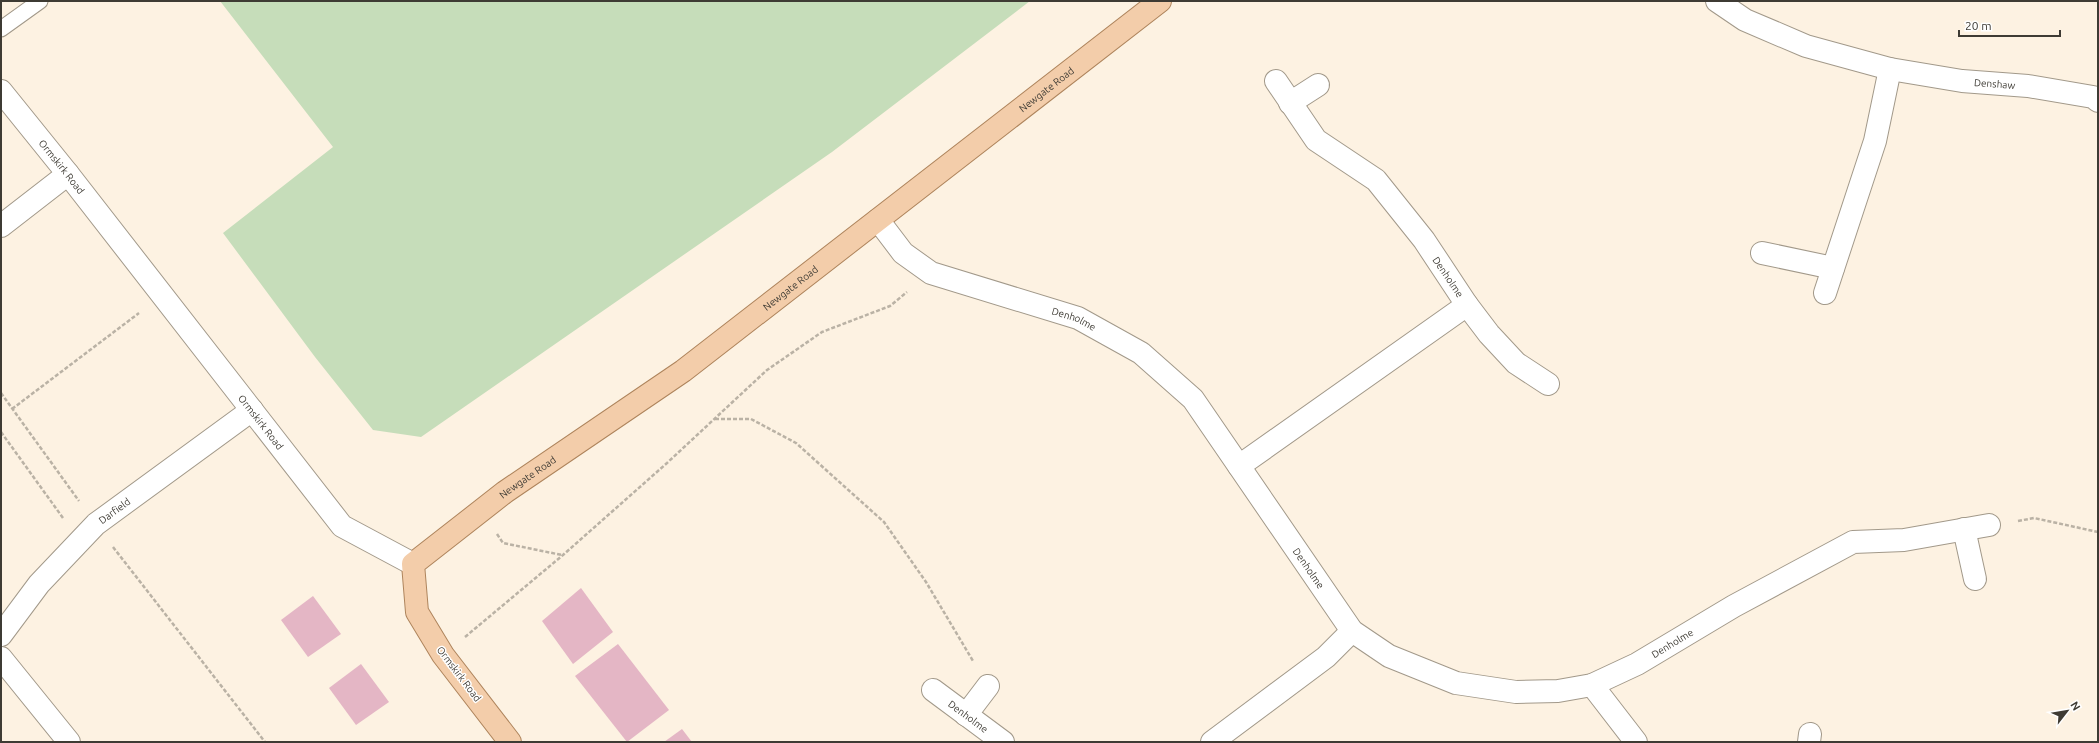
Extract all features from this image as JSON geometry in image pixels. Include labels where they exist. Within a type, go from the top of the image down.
[{"type":"main road","name":"Newgate Road","points":[[413,564],[480,510],[683,371],[1160,1]]},
{"type":"main road","name":"Ormskirk Road","points":[[413,564],[417,612],[443,655],[510,742]]},
{"type":"street","name":"Denshaw","points":[[1717,1],[1744,20],[1806,46],[1890,69],[1962,80],[2028,86],[2093,97],[2098,101]]},
{"type":"street","points":[[1825,293],[1875,140],[1890,69]]},
{"type":"street","name":"Denholme","points":[[1239,466],[1467,305],[1424,240],[1376,180],[1316,140],[1276,81]]},
{"type":"street","points":[[1290,103],[1318,85]]},
{"type":"street","name":"Ormskirk Road","points":[[1,91],[68,174],[342,526],[413,564]]},
{"type":"street","points":[[1,226],[68,174]]},
{"type":"street","name":"Denholme","points":[[878,220],[903,253],[931,273],[1078,318],[1141,353],[1193,399],[1352,631],[1390,656],[1456,683],[1516,692],[1558,691],[1592,686],[1637,664],[1734,606],[1853,542],[1904,540],[1989,525]]},
{"type":"street","points":[[1762,253],[1833,268]]},
{"type":"street","points":[[1467,305],[1489,334],[1516,363],[1548,384]]},
{"type":"street","name":"Darfield","points":[[1,635],[39,584],[96,524],[252,410]]},
{"type":"street","points":[[1964,529],[1975,579]]},
{"type":"street","points":[[1212,742],[1326,657],[1352,631]]},
{"type":"street","points":[[1,658],[69,742]]},
{"type":"street","points":[[966,715],[988,686]]},
{"type":"street","points":[[1592,686],[1636,742]]},
{"type":"street","name":"Denholme","points":[[933,690],[1003,742]]},
{"type":"lane","points":[[1,28],[40,1]]},
{"type":"path","points":[[443,655],[563,555],[767,370],[822,332],[890,306],[931,273]]},
{"type":"path","points":[[12,409],[162,295]]},
{"type":"path","points":[[1,393],[96,524],[265,742]]},
{"type":"path","points":[[715,418],[751,419],[796,443],[884,522],[926,582],[988,686]]},
{"type":"path","points":[[1,432],[80,542]]},
{"type":"path","points":[[480,510],[503,543],[563,555]]},
{"type":"path","points":[[1989,525],[2034,518],[2098,532]]},
{"type":"green space","points":[[220,1],[1030,1],[832,152],[421,437],[373,430],[315,357],[223,233],[333,147]]},
{"type":"building","points":[[581,588],[613,632],[573,664],[542,621]]},
{"type":"building","points":[[313,596],[341,634],[308,657],[281,620]]},
{"type":"building","points":[[618,644],[669,710],[627,742],[575,676]]},
{"type":"building","points":[[361,664],[389,702],[356,725],[329,688]]},
{"type":"building","points":[[682,729],[692,742],[664,742]]}]
